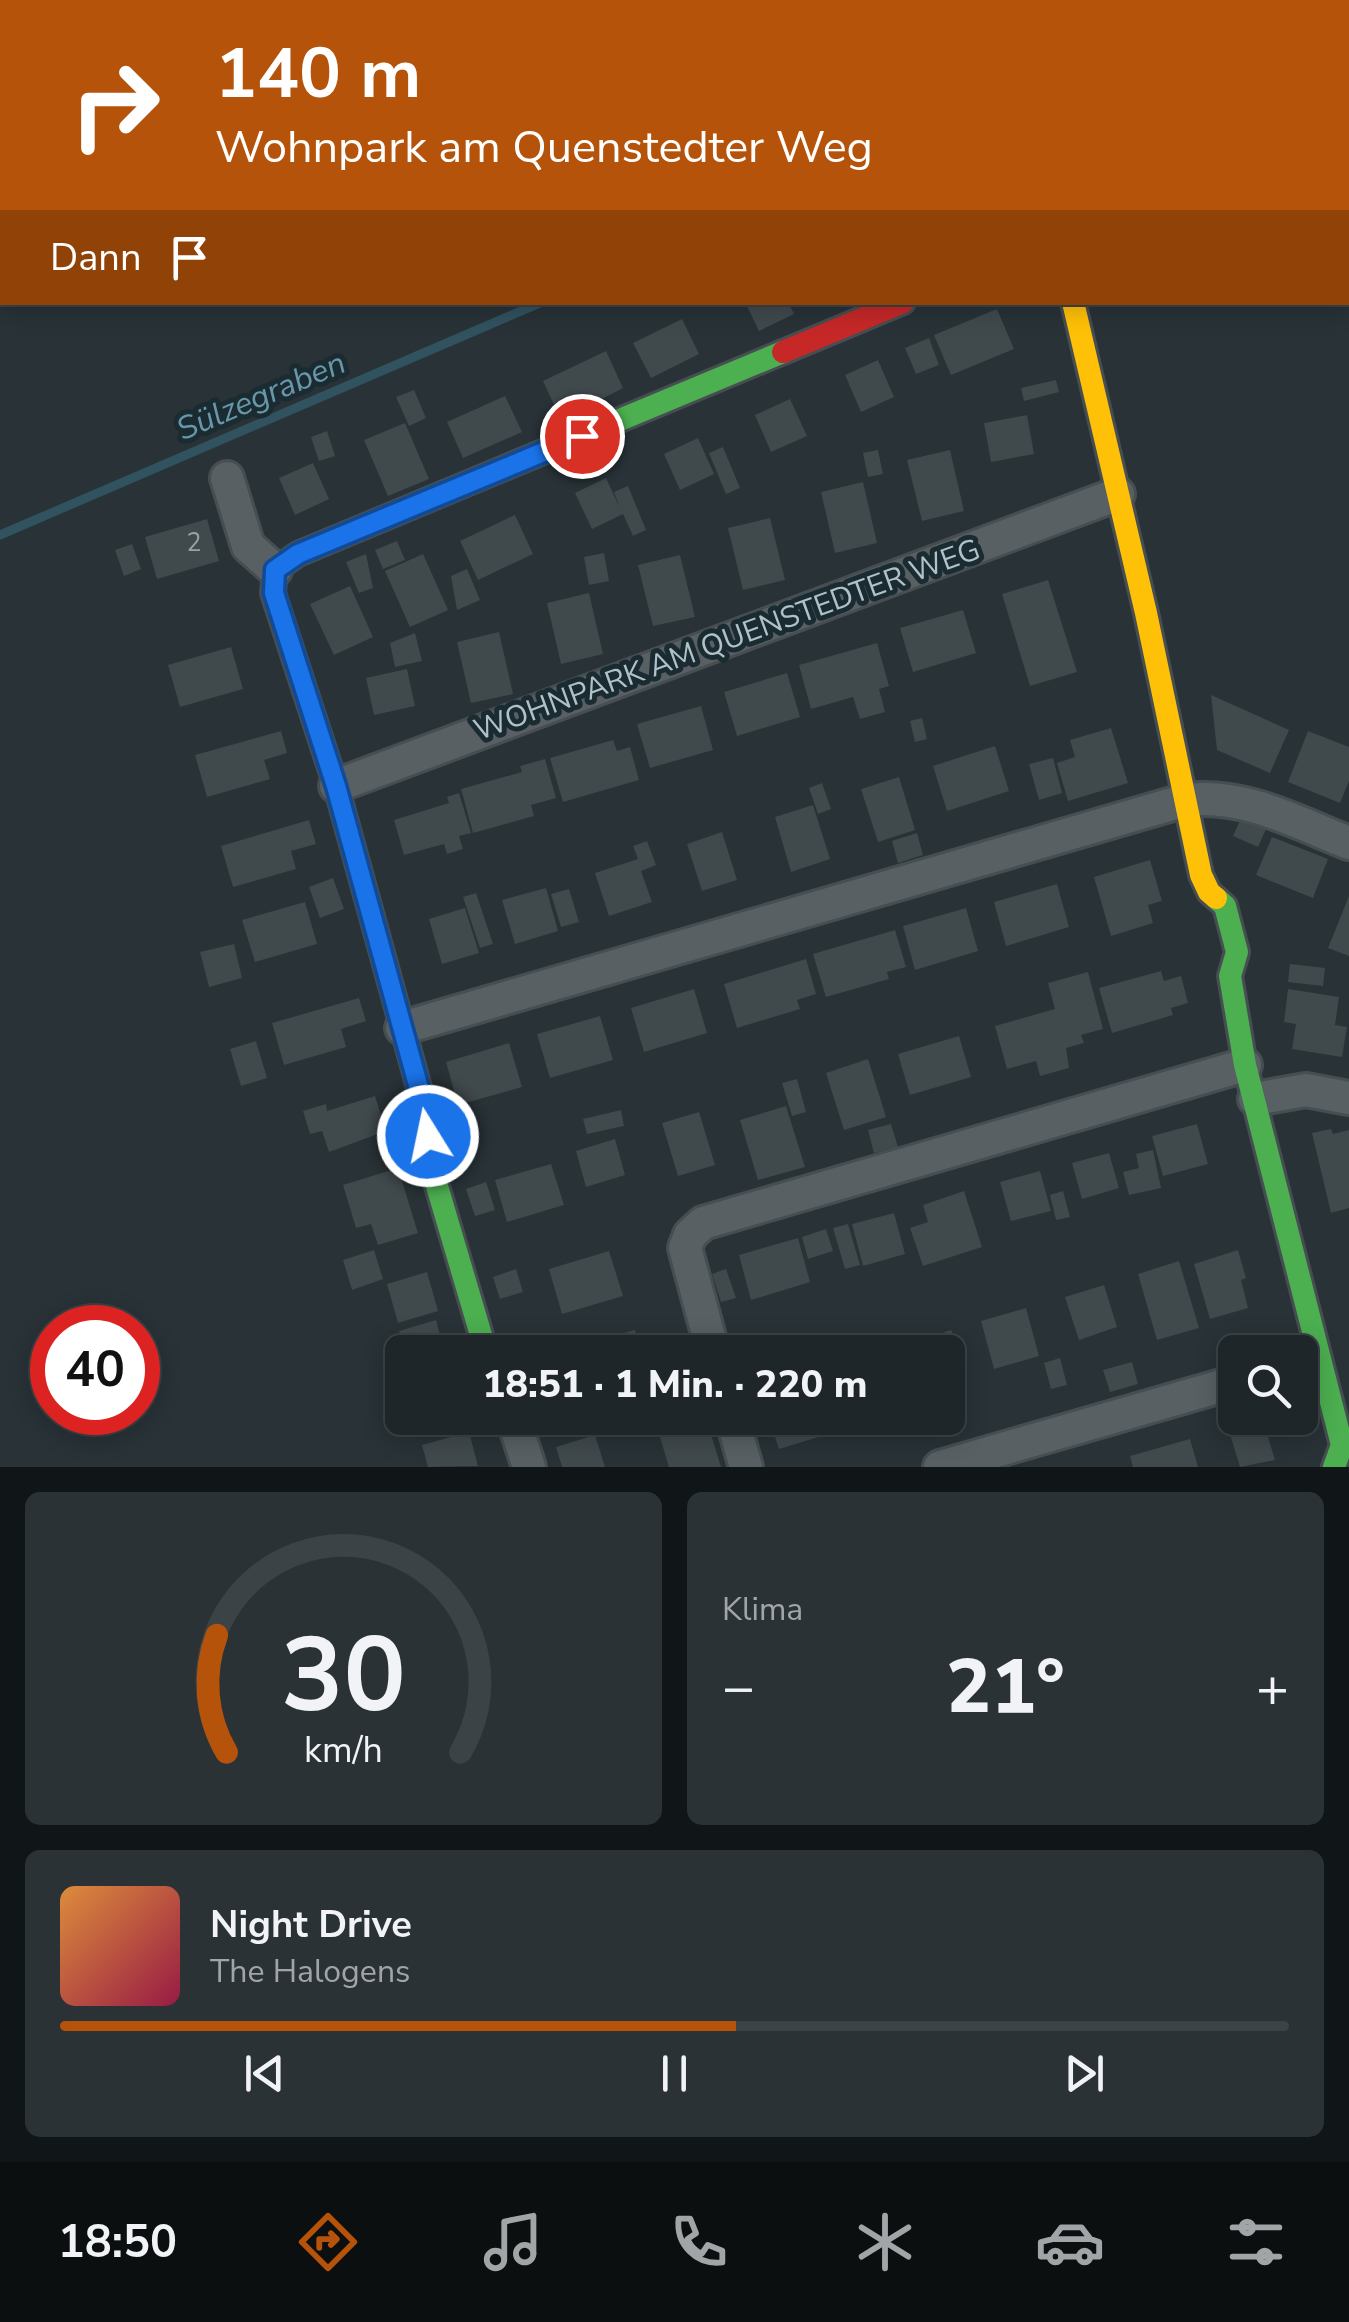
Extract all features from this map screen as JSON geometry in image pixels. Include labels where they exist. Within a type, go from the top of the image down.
[{"type":"street","points":[[275,570],[298,554],[896,305]]},
{"type":"street","points":[[1074,305],[1201,875],[1209,892],[1224,906],[1237,952],[1230,976],[1245,1065],[1304,1335]]},
{"type":"street","points":[[226,478],[248,546],[275,570]]},
{"type":"street","name":"WOHNPARK AM QUENSTEDTER WEG","points":[[336,786],[1118,494]]},
{"type":"street","points":[[275,570],[274,593],[336,786],[426,1114],[429,1159],[481,1335]]},
{"type":"street","points":[[402,1028],[1186,800],[1212,796],[1238,800],[1349,843]]},
{"type":"street","points":[[708,1335],[685,1248],[703,1223],[1245,1065]]},
{"type":"street","points":[[1255,1100],[1306,1090],[1349,1098]]},
{"type":"street","points":[[1318,1386],[1342,1452]]},
{"type":"street","points":[[940,1467],[1218,1387]]},
{"type":"street","points":[[518,1435],[529,1467]]},
{"type":"street","points":[[737,1435],[746,1467]]},
{"type":"building","points":[[746,305],[790,305],[794,314],[759,331]]},
{"type":"building","points":[[997,309],[1014,349],[951,375],[934,335]]},
{"type":"building","points":[[682,319],[699,354],[651,378],[633,343]]},
{"type":"building","points":[[929,338],[939,365],[916,374],[905,348]]},
{"type":"building","points":[[606,351],[623,388],[561,420],[543,381]]},
{"type":"building","points":[[878,360],[894,397],[861,412],[845,375]]},
{"type":"building","points":[[1056,380],[1059,392],[1024,401],[1021,388]]},
{"type":"building","points":[[414,390],[426,418],[409,426],[396,397]]},
{"type":"building","points":[[505,396],[522,432],[463,458],[447,422]]},
{"type":"building","points":[[790,399],[807,436],[771,452],[755,415]]},
{"type":"building","points":[[1027,415],[1034,454],[991,462],[984,423]]},
{"type":"building","points":[[405,423],[429,479],[388,496],[364,440]]},
{"type":"building","points":[[327,431],[335,456],[319,461],[311,437]]},
{"type":"building","points":[[698,438],[714,474],[680,490],[664,454]]},
{"type":"building","points":[[723,447],[740,488],[726,494],[709,453]]},
{"type":"building","points":[[878,450],[883,474],[868,477],[863,453]]},
{"type":"building","points":[[950,450],[964,511],[922,521],[907,460]]},
{"type":"building","points":[[313,463],[329,499],[295,515],[279,478]]},
{"type":"building","points":[[606,478],[620,508],[614,492],[628,486],[646,530],[633,536],[623,514],[592,529],[575,493]]},
{"type":"building","points":[[863,482],[877,543],[835,553],[821,492]]},
{"type":"building","points":[[515,515],[533,554],[478,580],[460,541]]},
{"type":"building","points":[[770,518],[785,580],[743,590],[728,528]]},
{"type":"building","points":[[207,519],[219,561],[157,579],[145,537]]},
{"type":"building","points":[[397,541],[405,560],[383,569],[375,550]]},
{"type":"building","points":[[132,544],[141,569],[124,576],[115,550]]},
{"type":"building","points":[[604,553],[609,581],[589,585],[584,557]]},
{"type":"building","points":[[366,554],[373,588],[359,593],[346,562]]},
{"type":"building","points":[[423,554],[448,610],[410,627],[385,571]]},
{"type":"building","points":[[680,555],[695,617],[653,626],[638,565]]},
{"type":"building","points":[[467,569],[480,600],[457,610],[451,576]]},
{"type":"building","points":[[1048,580],[1077,672],[1030,686],[1002,594]]},
{"type":"building","points":[[350,586],[373,637],[334,655],[310,604]]},
{"type":"building","points":[[589,593],[603,654],[561,664],[547,603]]},
{"type":"building","points":[[963,610],[976,653],[913,672],[900,628]]},
{"type":"building","points":[[499,632],[513,694],[471,703],[457,642]]},
{"type":"building","points":[[415,633],[422,661],[395,667],[390,643]]},
{"type":"building","points":[[877,643],[889,686],[879,689],[885,712],[860,719],[853,697],[811,709],[799,665]]},
{"type":"building","points":[[231,647],[243,689],[180,707],[168,665]]},
{"type":"building","points":[[407,669],[415,706],[374,715],[366,678]]},
{"type":"building","points":[[787,673],[800,717],[737,736],[724,692]]},
{"type":"building","points":[[1211,695],[1289,730],[1270,773],[1217,750]]},
{"type":"building","points":[[701,706],[713,750],[650,768],[637,724]]},
{"type":"building","points":[[922,718],[927,739],[915,742],[910,721]]},
{"type":"building","points":[[1111,728],[1128,783],[1068,801],[1057,763],[1075,757],[1070,740]]},
{"type":"building","points":[[281,731],[287,753],[264,760],[270,779],[207,797],[195,755]]},
{"type":"building","points":[[1308,731],[1349,747],[1349,781],[1340,803],[1288,782]]},
{"type":"building","points":[[613,740],[617,751],[630,747],[639,780],[563,802],[550,758]]},
{"type":"building","points":[[995,746],[1009,791],[947,811],[933,766]]},
{"type":"building","points":[[1053,758],[1062,793],[1039,800],[1029,764]]},
{"type":"building","points":[[545,759],[556,798],[531,805],[534,816],[473,833],[461,789],[522,772],[520,766]]},
{"type":"building","points":[[899,777],[915,830],[878,842],[861,789]]},
{"type":"building","points":[[822,783],[831,809],[818,814],[809,788]]},
{"type":"building","points":[[459,793],[471,833],[459,836],[463,849],[447,854],[444,844],[404,855],[394,820],[449,803],[447,797]]},
{"type":"building","points":[[813,805],[830,859],[791,872],[775,817]]},
{"type":"building","points":[[1243,814],[1268,825],[1258,847],[1233,836]]},
{"type":"building","points":[[309,820],[316,844],[291,851],[296,869],[233,887],[221,846]]},
{"type":"building","points":[[722,832],[737,880],[702,891],[687,844]]},
{"type":"building","points":[[917,833],[923,855],[898,863],[892,841]]},
{"type":"building","points":[[1272,837],[1328,859],[1313,898],[1256,875]]},
{"type":"building","points":[[647,841],[656,865],[641,871],[652,902],[609,916],[595,873],[638,859],[633,846]]},
{"type":"building","points":[[1150,860],[1162,901],[1148,905],[1153,923],[1111,936],[1094,877]]},
{"type":"building","points":[[333,878],[344,909],[320,918],[309,887]]},
{"type":"building","points":[[1057,884],[1069,927],[1006,946],[994,902]]},
{"type":"building","points":[[546,888],[558,931],[515,944],[502,900]]},
{"type":"building","points":[[569,889],[579,922],[561,927],[551,894]]},
{"type":"building","points":[[476,893],[493,944],[480,948],[463,897]]},
{"type":"building","points":[[1349,896],[1349,956],[1328,948]]},
{"type":"building","points":[[305,902],[317,944],[255,962],[242,920]]},
{"type":"building","points":[[465,908],[479,953],[442,964],[429,919]]},
{"type":"building","points":[[966,908],[978,951],[915,970],[903,926]]},
{"type":"building","points":[[895,930],[906,967],[887,972],[889,979],[826,997],[813,954]]},
{"type":"building","points":[[234,944],[242,978],[209,987],[200,952]]},
{"type":"building","points":[[806,959],[816,994],[797,1000],[800,1009],[737,1028],[724,984]]},
{"type":"building","points":[[1290,964],[1325,968],[1323,986],[1288,982]]},
{"type":"building","points":[[1161,971],[1164,981],[1181,976],[1188,1003],[1171,1008],[1173,1015],[1112,1033],[1099,988]]},
{"type":"building","points":[[1088,972],[1103,1029],[1081,1035],[1084,1043],[1066,1048],[1069,1068],[1040,1076],[1036,1061],[1007,1069],[995,1026],[1055,1009],[1048,983]]},
{"type":"building","points":[[694,989],[707,1033],[644,1052],[631,1008]]},
{"type":"building","points":[[1288,989],[1339,997],[1335,1025],[1347,1027],[1342,1057],[1292,1049],[1296,1024],[1284,1022]]},
{"type":"building","points":[[359,998],[366,1021],[341,1029],[346,1047],[284,1065],[272,1023]]},
{"type":"building","points":[[600,1016],[613,1060],[550,1078],[537,1034]]},
{"type":"building","points":[[959,1036],[971,1077],[910,1095],[898,1054]]},
{"type":"building","points":[[256,1041],[267,1078],[241,1086],[230,1049]]},
{"type":"building","points":[[509,1043],[522,1087],[458,1105],[446,1062]]},
{"type":"building","points":[[868,1059],[886,1117],[844,1130],[826,1073]]},
{"type":"building","points":[[797,1079],[806,1112],[792,1116],[782,1083]]},
{"type":"building","points":[[375,1096],[386,1131],[329,1152],[322,1131],[310,1134],[303,1111],[326,1104],[327,1111]]},
{"type":"building","points":[[786,1106],[805,1167],[758,1180],[740,1120]]},
{"type":"building","points":[[621,1110],[624,1126],[587,1134],[583,1119]]},
{"type":"building","points":[[699,1112],[715,1165],[678,1176],[662,1123]]},
{"type":"building","points":[[891,1124],[898,1147],[874,1153],[868,1130]]},
{"type":"building","points":[[1197,1124],[1208,1164],[1163,1176],[1152,1136]]},
{"type":"building","points":[[1331,1129],[1333,1134],[1349,1130],[1349,1208],[1331,1213],[1312,1133]]},
{"type":"building","points":[[615,1139],[625,1175],[586,1187],[576,1151]]},
{"type":"building","points":[[1153,1150],[1161,1188],[1129,1195],[1123,1172],[1139,1168],[1136,1154]]},
{"type":"building","points":[[1109,1153],[1119,1188],[1082,1199],[1072,1163]]},
{"type":"building","points":[[551,1164],[564,1205],[507,1222],[495,1180]]},
{"type":"building","points":[[398,1168],[418,1233],[378,1245],[371,1224],[356,1228],[343,1185]]},
{"type":"building","points":[[1040,1171],[1051,1211],[1011,1221],[1000,1182]]},
{"type":"building","points":[[486,1182],[495,1210],[475,1216],[466,1189]]},
{"type":"building","points":[[964,1191],[982,1247],[923,1266],[910,1228],[928,1222],[923,1205]]},
{"type":"building","points":[[1063,1191],[1070,1217],[1056,1220],[1050,1195]]},
{"type":"building","points":[[894,1213],[905,1254],[863,1266],[852,1224]]},
{"type":"building","points":[[848,1224],[860,1265],[845,1269],[833,1228]]},
{"type":"building","points":[[826,1229],[833,1251],[808,1259],[802,1237]]},
{"type":"building","points":[[798,1238],[810,1282],[751,1300],[739,1255]]},
{"type":"building","points":[[374,1250],[383,1279],[352,1290],[343,1260]]},
{"type":"building","points":[[1238,1250],[1246,1278],[1241,1280],[1248,1308],[1210,1319],[1194,1264]]},
{"type":"building","points":[[609,1251],[623,1296],[562,1314],[549,1269]]},
{"type":"building","points":[[1179,1261],[1199,1328],[1157,1340],[1138,1274]]},
{"type":"building","points":[[516,1269],[523,1292],[500,1299],[493,1277]]},
{"type":"building","points":[[726,1269],[736,1298],[721,1302],[712,1274]]},
{"type":"building","points":[[427,1272],[438,1311],[398,1323],[387,1284]]},
{"type":"building","points":[[1104,1285],[1117,1327],[1079,1340],[1065,1297]]},
{"type":"building","points":[[1026,1308],[1039,1356],[994,1369],[981,1321]]},
{"type":"building","points":[[436,1320],[440,1335],[400,1335],[399,1331]]},
{"type":"building","points":[[1060,1358],[1067,1385],[1051,1389],[1044,1363]]},
{"type":"building","points":[[1132,1362],[1138,1384],[1110,1392],[1103,1370]]},
{"type":"building","points":[[470,1435],[478,1466],[428,1467],[422,1445]]},
{"type":"building","points":[[595,1435],[605,1467],[562,1467],[556,1447]]},
{"type":"building","points":[[659,1435],[711,1435],[721,1467],[669,1467]]},
{"type":"building","points":[[774,1435],[825,1435],[779,1449]]},
{"type":"building","points":[[1230,1435],[1267,1435],[1275,1460],[1240,1467]]},
{"type":"building","points":[[1190,1439],[1198,1467],[1133,1467],[1130,1456]]},
{"type":"waterway","name":"Sülzegraben","points":[[0,535],[535,305]]},
{"type":"traffic: fast","points":[[481,1335],[429,1159],[426,1113],[336,786],[273,593],[275,570],[298,554],[783,352]]},
{"type":"traffic: fast","points":[[1216,898],[1225,906],[1237,952],[1230,976],[1245,1065],[1342,1445],[1334,1467]]},
{"type":"traffic: slow","points":[[1074,305],[1146,613],[1201,875],[1216,898]]},
{"type":"traffic: jam","points":[[783,352],[896,305]]},
{"type":"route","points":[[428,1136],[426,1114],[336,786],[274,593],[275,570],[298,554],[582,436]]}]
